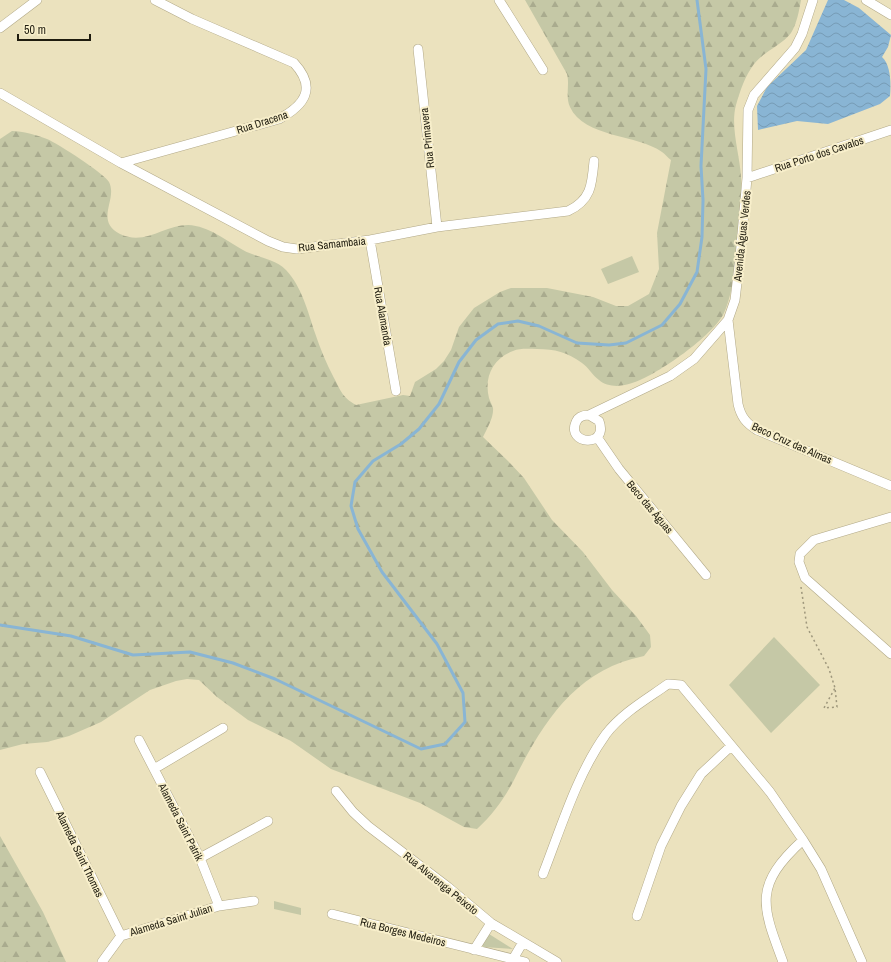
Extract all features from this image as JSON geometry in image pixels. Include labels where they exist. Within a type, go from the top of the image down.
[{"type":"street","points":[[0,28],[37,0]]},
{"type":"street","name":"Rua Dracena","points":[[121,163],[279,119],[295,111],[304,99],[306,86],[303,73],[294,63],[192,19],[154,0]]},
{"type":"street","points":[[499,0],[543,70]]},
{"type":"street","name":"Avenida Águas Verdes","points":[[597,437],[590,441],[585,441],[578,436],[574,428],[578,420],[670,376],[694,360],[728,320],[735,300],[747,178],[748,110],[754,95],[795,48],[802,34],[813,0]]},
{"type":"street","points":[[866,0],[891,15]]},
{"type":"street","name":"Rua Primavera","points":[[418,49],[436,227]]},
{"type":"street","name":"Rua Samambaia","points":[[0,93],[121,163],[283,247],[297,249],[370,240],[436,227],[568,211],[580,205],[587,195],[593,178],[594,160]]},
{"type":"street","name":"Rua Porto dos Cavalos","points":[[747,178],[891,130]]},
{"type":"street","name":"Rua Alamanda","points":[[370,240],[396,391]]},
{"type":"street","name":"Beco Cruz das Almas","points":[[728,320],[738,404],[741,416],[749,425],[757,430],[891,486]]},
{"type":"street","points":[[589,415],[599,421],[601,429],[597,437]]},
{"type":"street","name":"Beco das Águas","points":[[597,437],[618,469],[706,575]]},
{"type":"street","points":[[891,517],[814,540],[800,554],[799,562],[805,578],[891,654]]},
{"type":"street","points":[[543,874],[580,781],[606,734],[626,714],[668,684],[681,685],[730,746],[770,792],[803,840],[821,869],[862,962]]},
{"type":"street","points":[[154,769],[223,728]]},
{"type":"street","name":"Alameda Saint Patrik","points":[[139,740],[200,858],[219,906]]},
{"type":"street","points":[[637,916],[661,846],[681,806],[701,774],[730,746]]},
{"type":"street","name":"Alameda Saint Thomas","points":[[40,772],[121,936]]},
{"type":"street","name":"Rua Alvarenga Peixoto","points":[[336,791],[353,812],[368,826],[448,887],[491,924],[558,962]]},
{"type":"street","points":[[200,858],[268,821]]},
{"type":"street","points":[[783,962],[768,922],[765,902],[767,885],[786,856],[803,840]]},
{"type":"street","name":"Alameda Saint Julian","points":[[102,962],[121,936],[219,906],[254,901]]},
{"type":"street","name":"Rua Borges Medeiros","points":[[332,914],[525,962]]},
{"type":"street","points":[[474,950],[491,924]]},
{"type":"street","points":[[513,959],[523,942]]},
{"type":"path","points":[[805,578],[801,587],[807,627],[829,669],[835,688],[837,707],[824,708],[835,688]]},
{"type":"green space","points":[[525,0],[801,0],[799,13],[791,33],[782,42],[758,59],[754,64],[745,79],[736,105],[734,122],[741,177],[740,227],[736,266],[729,300],[724,313],[718,322],[697,343],[670,363],[645,378],[626,385],[616,386],[603,383],[587,367],[571,356],[561,352],[543,349],[519,349],[506,354],[495,364],[489,376],[488,391],[493,412],[490,423],[483,437],[524,478],[552,520],[583,552],[612,590],[636,616],[650,635],[651,647],[644,656],[621,662],[601,672],[583,684],[568,698],[553,714],[541,732],[529,751],[510,788],[490,816],[477,829],[464,827],[420,803],[331,769],[291,741],[248,720],[217,697],[199,680],[187,679],[176,681],[150,690],[101,722],[69,736],[47,742],[23,744],[0,750],[0,139],[12,131],[25,132],[47,139],[70,152],[99,172],[109,182],[111,189],[107,216],[109,222],[112,228],[120,234],[138,238],[179,226],[196,226],[217,234],[248,253],[281,266],[292,277],[300,292],[323,356],[342,393],[356,405],[403,395],[410,396],[415,382],[436,369],[444,361],[451,350],[459,327],[474,308],[500,292],[511,288],[547,288],[593,297],[616,306],[628,306],[649,294],[659,269],[657,233],[671,160],[662,152],[651,146],[599,130],[587,125],[577,117],[569,103],[567,74]]},
{"type":"green space","points":[[632,256],[639,272],[608,284],[601,269]]},
{"type":"green space","points":[[774,637],[820,685],[771,733],[729,685]]},
{"type":"green space","points":[[0,836],[43,912],[66,962],[0,962]]},
{"type":"green space","points":[[274,901],[301,908],[301,915],[274,909]]},
{"type":"green space","points":[[489,934],[513,949],[483,947],[482,945]]},
{"type":"water","points":[[828,0],[844,0],[859,8],[891,35],[888,47],[882,57],[885,60],[889,70],[890,96],[880,104],[828,124],[797,121],[758,130],[757,106],[767,87],[806,50]]},
{"type":"waterway","points":[[0,625],[71,636],[133,655],[190,652],[233,663],[275,679],[421,749],[445,744],[465,722],[463,693],[437,644],[382,572],[358,529],[351,506],[355,482],[373,461],[401,444],[419,429],[439,404],[459,362],[476,340],[498,324],[518,321],[539,326],[577,343],[609,345],[626,343],[662,325],[680,304],[697,272],[702,237],[703,200],[701,166],[706,69],[697,0]]}]
